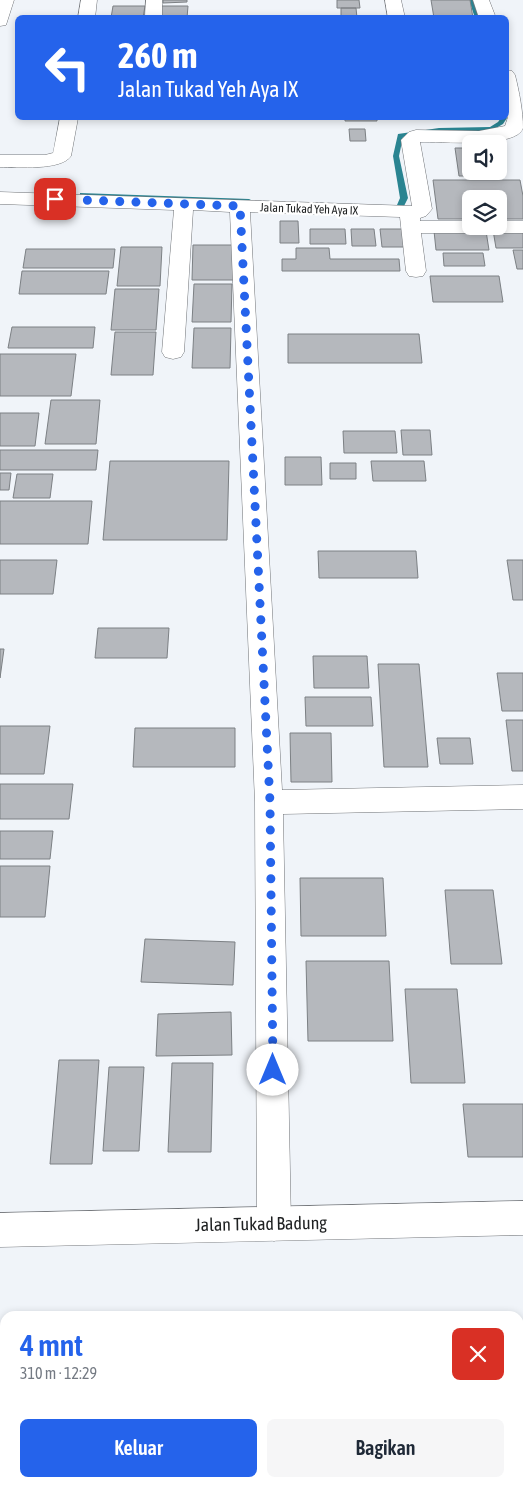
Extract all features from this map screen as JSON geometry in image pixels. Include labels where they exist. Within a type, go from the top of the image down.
[{"type":"street","points":[[0,21],[6,0]]},
{"type":"street","points":[[86,15],[89,0]]},
{"type":"street","points":[[153,15],[154,0]]},
{"type":"street","points":[[393,0],[396,15]]},
{"type":"street","points":[[481,0],[487,15]]},
{"type":"street","points":[[416,271],[410,220],[422,209],[410,143],[411,138],[416,136],[491,136],[504,134],[513,129],[517,116],[509,86]]},
{"type":"street","points":[[0,161],[46,161],[62,156],[69,120]]},
{"type":"street","name":"Jalan Tukad Yeh Aya IX","points":[[0,198],[240,206],[523,227]]},
{"type":"street","points":[[173,352],[184,203]]},
{"type":"street","points":[[240,206],[270,802],[274,1224]]},
{"type":"street","points":[[270,802],[523,797]]},
{"type":"street","name":"Jalan Tukad Badung","points":[[0,1230],[523,1218]]},
{"type":"building","points":[[163,0],[187,0],[187,2],[163,3]]},
{"type":"building","points":[[337,0],[359,0],[360,8],[337,8]]},
{"type":"building","points":[[431,0],[470,0],[472,15],[434,15]]},
{"type":"building","points":[[113,6],[145,6],[144,15],[112,15]]},
{"type":"building","points":[[158,6],[188,6],[187,15],[157,15]]},
{"type":"building","points":[[341,8],[356,8],[357,15],[341,15]]},
{"type":"building","points":[[345,120],[377,120],[377,121]]},
{"type":"building","points":[[349,129],[365,129],[366,141],[350,141]]},
{"type":"building","points":[[455,148],[462,148],[462,176],[459,176]]},
{"type":"building","points":[[433,180],[520,180],[523,196],[523,219],[507,219],[507,190],[462,190],[462,219],[438,219]]},
{"type":"building","points":[[280,221],[298,221],[299,243],[280,243]]},
{"type":"building","points":[[310,229],[345,229],[346,244],[310,244]]},
{"type":"building","points":[[351,229],[374,229],[376,246],[352,246]]},
{"type":"building","points":[[380,229],[407,229],[409,247],[382,247]]},
{"type":"building","points":[[507,230],[523,230],[523,248],[496,248],[494,235],[507,235]]},
{"type":"building","points":[[434,231],[462,231],[462,235],[487,235],[489,250],[436,250]]},
{"type":"building","points":[[193,245],[236,245],[235,280],[192,280]]},
{"type":"building","points":[[121,247],[162,247],[160,286],[117,286]]},
{"type":"building","points":[[296,248],[329,248],[330,259],[399,259],[400,271],[282,271],[282,259],[296,259]]},
{"type":"building","points":[[26,249],[115,249],[113,268],[23,268]]},
{"type":"building","points":[[513,250],[523,250],[523,269],[517,269]]},
{"type":"building","points":[[443,253],[483,253],[485,266],[444,266]]},
{"type":"building","points":[[22,271],[109,271],[106,294],[19,294]]},
{"type":"building","points":[[430,276],[499,276],[503,302],[433,302]]},
{"type":"building","points":[[194,284],[232,284],[231,322],[192,322]]},
{"type":"building","points":[[115,289],[159,289],[156,330],[111,330]]},
{"type":"building","points":[[12,327],[95,327],[93,348],[8,348]]},
{"type":"building","points":[[194,328],[231,328],[230,368],[192,368]]},
{"type":"building","points":[[115,332],[156,332],[153,375],[111,375]]},
{"type":"building","points":[[288,334],[419,334],[422,363],[288,363]]},
{"type":"building","points":[[0,354],[76,354],[71,396],[0,396]]},
{"type":"building","points":[[51,400],[100,400],[96,444],[45,444]]},
{"type":"building","points":[[0,413],[39,413],[35,446],[0,446]]},
{"type":"building","points":[[401,430],[430,430],[432,455],[403,455]]},
{"type":"building","points":[[343,431],[395,431],[397,453],[344,453]]},
{"type":"building","points":[[0,450],[98,450],[96,470],[0,470]]},
{"type":"building","points":[[285,457],[321,457],[322,485],[285,485]]},
{"type":"building","points":[[110,461],[229,461],[227,540],[103,540]]},
{"type":"building","points":[[371,461],[424,461],[426,481],[373,481]]},
{"type":"building","points":[[330,463],[356,463],[356,479],[330,479]]},
{"type":"building","points":[[0,473],[11,473],[9,490],[0,490]]},
{"type":"building","points":[[17,474],[53,474],[50,498],[13,498]]},
{"type":"building","points":[[0,501],[92,501],[88,544],[0,544]]},
{"type":"building","points":[[318,551],[416,551],[418,578],[319,578]]},
{"type":"building","points":[[0,560],[57,560],[53,594],[0,594]]},
{"type":"building","points":[[507,560],[523,560],[523,600],[513,600]]},
{"type":"building","points":[[98,628],[169,628],[167,658],[95,658]]},
{"type":"building","points":[[0,649],[4,649],[0,678]]},
{"type":"building","points":[[313,656],[367,656],[369,688],[314,688]]},
{"type":"building","points":[[378,664],[419,664],[428,767],[384,767]]},
{"type":"building","points":[[497,673],[523,673],[523,711],[502,711]]},
{"type":"building","points":[[305,697],[371,697],[373,726],[306,726]]},
{"type":"building","points":[[506,720],[523,720],[523,771],[512,771]]},
{"type":"building","points":[[0,726],[50,726],[44,774],[0,774]]},
{"type":"building","points":[[135,728],[235,728],[235,767],[133,767]]},
{"type":"building","points":[[290,733],[331,733],[332,782],[291,782]]},
{"type":"building","points":[[437,738],[470,738],[473,764],[440,764]]},
{"type":"building","points":[[0,784],[73,784],[69,819],[0,819]]},
{"type":"building","points":[[0,831],[53,831],[50,859],[0,859]]},
{"type":"building","points":[[0,866],[50,866],[45,917],[0,917]]},
{"type":"building","points":[[300,878],[383,878],[386,936],[301,936]]},
{"type":"building","points":[[445,890],[493,890],[502,964],[451,964]]},
{"type":"building","points":[[145,939],[235,942],[233,985],[141,982]]},
{"type":"building","points":[[306,961],[389,961],[393,1041],[308,1041]]},
{"type":"building","points":[[405,989],[457,989],[465,1083],[411,1083]]},
{"type":"building","points":[[231,1012],[232,1055],[156,1056],[158,1014]]},
{"type":"building","points":[[59,1060],[99,1060],[92,1164],[50,1164]]},
{"type":"building","points":[[172,1063],[213,1063],[211,1152],[168,1152]]},
{"type":"building","points":[[109,1067],[144,1067],[139,1151],[103,1151]]},
{"type":"building","points":[[463,1104],[523,1104],[523,1157],[468,1157]]},
{"type":"waterway","points":[[472,0],[477,15]]},
{"type":"waterway","points":[[388,209],[400,206],[404,198],[396,156],[400,135],[439,130],[491,129],[503,120]]},
{"type":"waterway","points":[[83,195],[249,201]]},
{"type":"route","points":[[55,199],[240,206],[270,802],[273,1070]]}]
